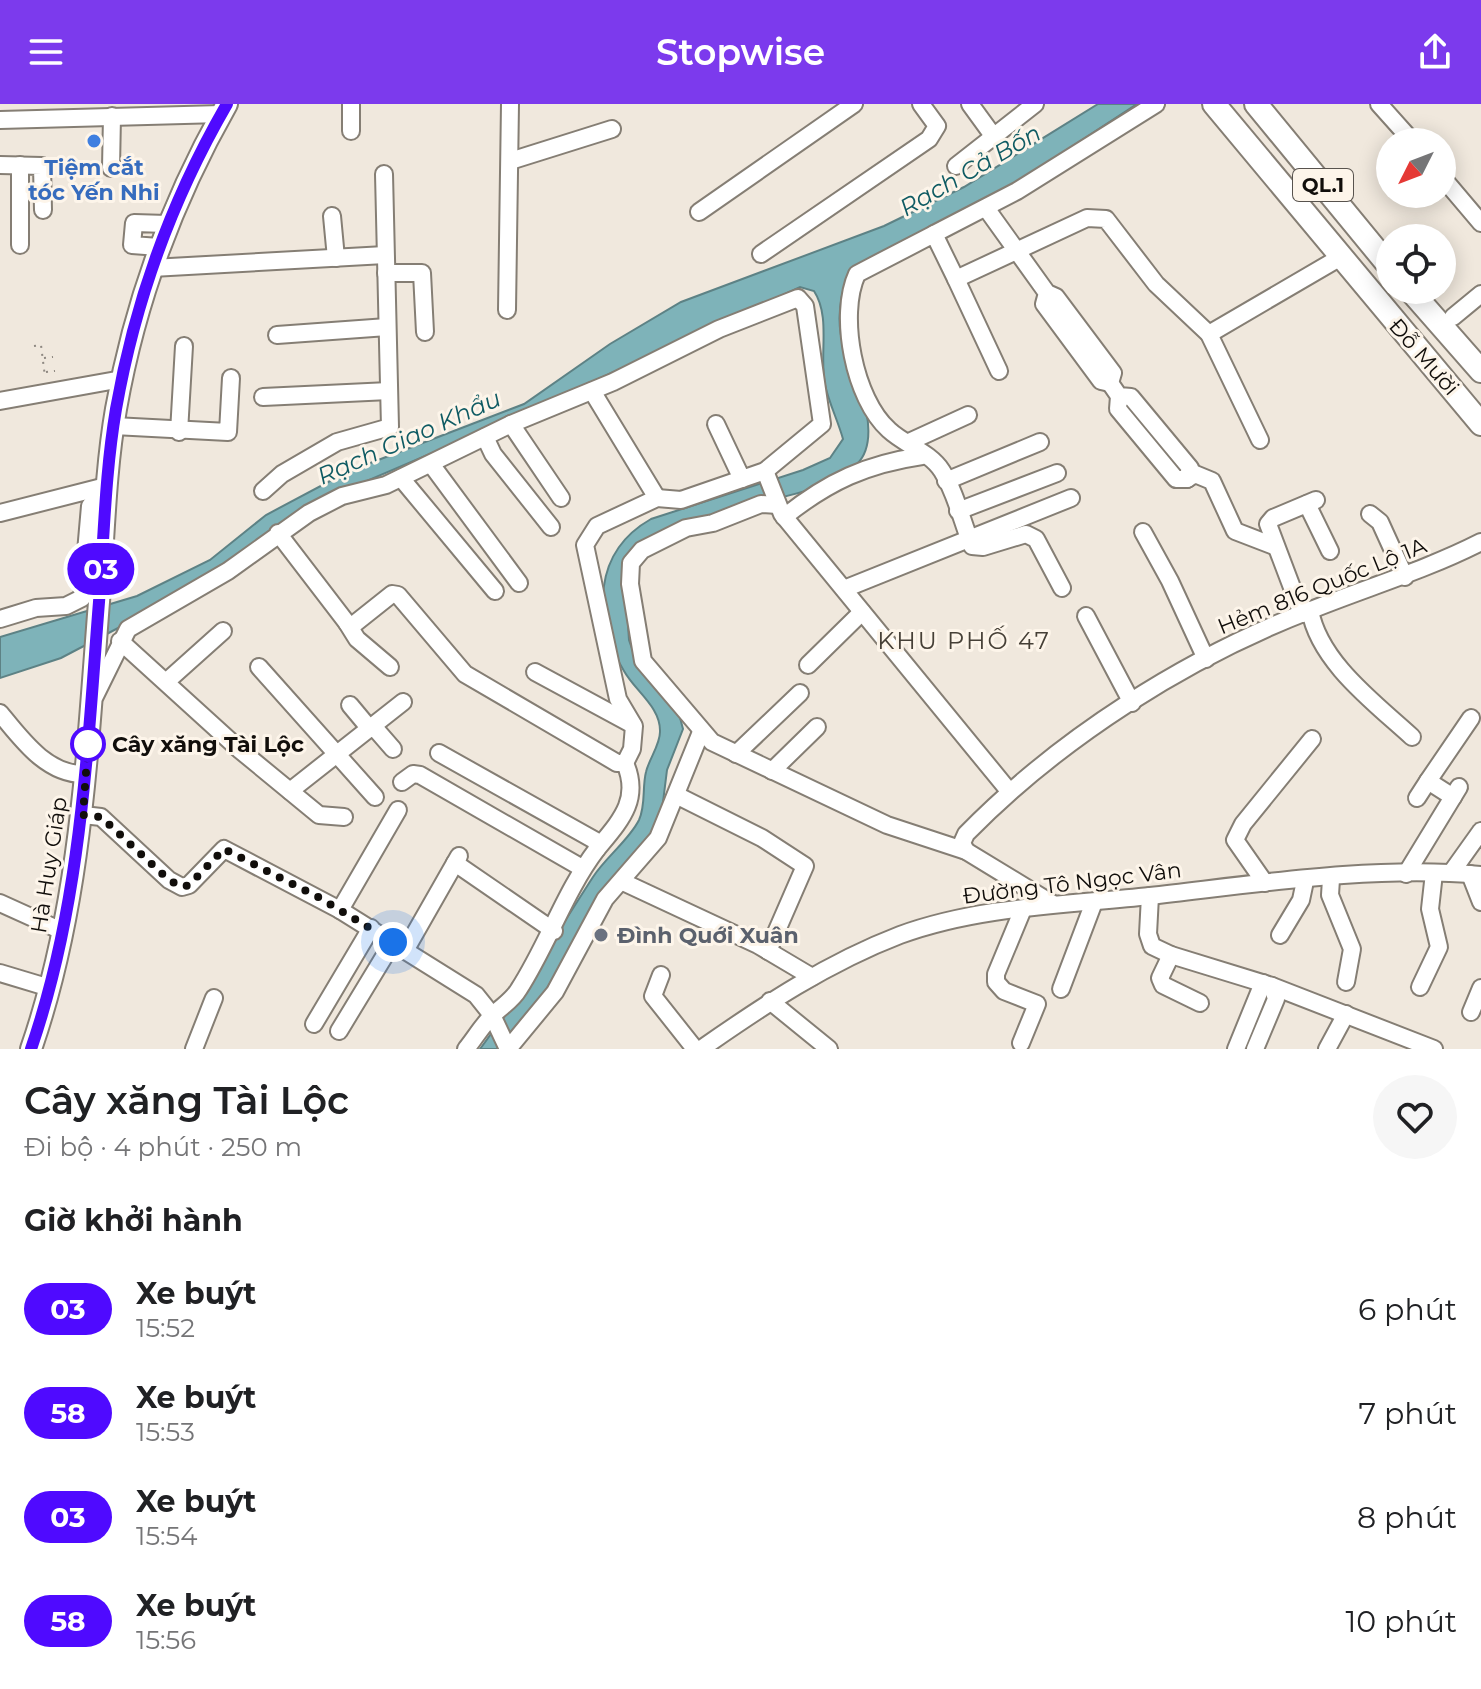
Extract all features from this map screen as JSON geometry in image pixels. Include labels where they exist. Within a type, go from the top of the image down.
[{"type":"highway","name":"QL.1","points":[[1256,104],[1376,250]]},
{"type":"highway","name":"QL.1","points":[[1275,104],[1376,227]]},
{"type":"highway","name":"Đỗ Mười","points":[[1218,106],[1339,258],[1481,424]]},
{"type":"highway","name":"Đỗ Mười","points":[[1218,106],[1481,402]]},
{"type":"highway","name":"Đỗ Mười","points":[[1427,304],[1481,348]]},
{"type":"highway","name":"Đỗ Mười","points":[[1437,304],[1481,371]]},
{"type":"main road","points":[[106,486],[122,379],[152,268],[167,224],[224,109]]},
{"type":"main road","name":"Hà Huy Giáp","points":[[31,1049],[64,932],[83,815],[106,486]]},
{"type":"street","points":[[351,104],[351,131]]},
{"type":"street","points":[[507,310],[510,104]]},
{"type":"street","points":[[699,212],[854,104]]},
{"type":"street","points":[[761,254],[929,139],[937,126],[921,104]]},
{"type":"street","points":[[970,104],[994,137]]},
{"type":"street","points":[[956,166],[1035,104]]},
{"type":"street","points":[[922,456],[909,442],[889,431],[874,412],[849,337],[848,308],[857,274],[986,208],[1156,104]]},
{"type":"street","points":[[1379,104],[1400,128]]},
{"type":"street","points":[[0,120],[42,111],[112,116],[130,110],[224,109]]},
{"type":"street","points":[[111,168],[112,116]]},
{"type":"street","points":[[510,161],[612,129]]},
{"type":"street","points":[[0,165],[42,166],[43,210]]},
{"type":"street","points":[[20,165],[20,245]]},
{"type":"street","points":[[263,491],[282,474],[337,442],[390,427],[384,174]]},
{"type":"street","points":[[1456,194],[1481,223]]},
{"type":"street","points":[[986,208],[1047,293],[1044,304],[1101,381],[1115,389],[1118,409],[1176,479],[1187,479],[1195,474],[1212,481],[1239,536],[1274,546]]},
{"type":"street","points":[[332,216],[336,258]]},
{"type":"street","points":[[956,279],[1092,216],[1106,219],[1156,284],[1209,334],[1260,440]]},
{"type":"street","points":[[159,247],[132,245],[134,223],[167,224]]},
{"type":"street","points":[[934,234],[999,371]]},
{"type":"street","points":[[152,268],[385,255]]},
{"type":"street","points":[[1209,334],[1339,258]]},
{"type":"street","points":[[386,273],[422,273],[425,332]]},
{"type":"street","points":[[1448,322],[1481,294]]},
{"type":"street","points":[[93,692],[128,629],[228,571],[278,533],[342,496],[401,478],[719,329],[798,298],[805,306],[822,424],[766,472],[681,500],[657,498],[597,526],[585,545],[618,699],[634,726],[632,749],[625,763]]},
{"type":"street","points":[[277,335],[387,327]]},
{"type":"street","points":[[179,432],[184,346]]},
{"type":"street","points":[[114,426],[179,432],[228,432],[231,378]]},
{"type":"street","points":[[0,401],[14,401],[47,390],[122,379]]},
{"type":"street","points":[[263,397],[389,391]]},
{"type":"street","points":[[592,391],[657,498]]},
{"type":"street","points":[[909,442],[968,415]]},
{"type":"street","points":[[511,424],[561,498]]},
{"type":"street","points":[[716,424],[742,479]]},
{"type":"street","points":[[485,437],[493,454],[551,527]]},
{"type":"street","points":[[946,481],[1040,442]]},
{"type":"street","points":[[1053,904],[966,851],[887,825],[712,742],[643,661],[632,608],[631,563],[656,541],[686,528],[713,523],[761,504],[781,511],[879,462],[922,456],[932,459],[946,481],[968,537],[977,548],[1026,534],[1036,539],[1062,588]]},
{"type":"street","points":[[431,464],[519,583]]},
{"type":"street","points":[[766,472],[781,511],[1009,791]]},
{"type":"street","points":[[958,511],[1057,473]]},
{"type":"street","points":[[401,478],[495,591]]},
{"type":"street","points":[[0,513],[106,486]]},
{"type":"street","points":[[0,619],[36,608],[66,606],[82,598],[90,506],[106,486]]},
{"type":"street","points":[[844,589],[1071,498]]},
{"type":"street","points":[[1330,551],[1312,502],[1273,518],[1268,531],[1274,546],[1306,612],[1344,674],[1412,737]]},
{"type":"street","points":[[1370,514],[1380,522],[1405,577]]},
{"type":"street","points":[[1143,532],[1170,581],[1206,659]]},
{"type":"street","points":[[278,533],[357,639],[390,667]]},
{"type":"street","name":"Hẻm 816 Quốc Lộ 1A","points":[[966,851],[962,843],[966,834],[1009,791],[1132,703],[1206,659],[1306,612],[1405,577],[1481,542]]},
{"type":"street","points":[[347,623],[353,625],[392,594],[398,595],[465,674],[617,763],[625,763]]},
{"type":"street","points":[[808,665],[862,612]]},
{"type":"street","points":[[1086,616],[1132,703]]},
{"type":"street","points":[[166,682],[223,631]]},
{"type":"street","points":[[120,641],[319,815],[344,817]]},
{"type":"street","points":[[259,667],[375,797]]},
{"type":"street","points":[[535,672],[634,726]]},
{"type":"street","points":[[736,754],[800,693]]},
{"type":"street","points":[[290,791],[403,702]]},
{"type":"street","points":[[350,705],[393,749]]},
{"type":"street","points":[[0,713],[40,756],[68,775],[86,774]]},
{"type":"street","points":[[1417,798],[1471,718]]},
{"type":"street","points":[[772,771],[817,727]]},
{"type":"street","points":[[83,815],[101,817],[169,880],[182,887],[189,885],[224,849],[340,910],[476,995],[494,1018],[508,1049],[555,992],[590,922],[658,838],[701,732]]},
{"type":"street","points":[[1265,883],[1235,840],[1243,824],[1312,739]]},
{"type":"street","points":[[439,753],[596,841],[597,849]]},
{"type":"street","points":[[466,1049],[519,990],[554,931],[582,868],[621,819],[634,782],[625,763]]},
{"type":"street","points":[[402,782],[413,774],[420,775],[582,868]]},
{"type":"street","points":[[1406,874],[1456,792],[1428,781]]},
{"type":"street","points":[[676,795],[755,834],[805,866],[768,951]]},
{"type":"street","points":[[340,910],[398,810]]},
{"type":"street","points":[[1420,987],[1439,947],[1430,909],[1442,873],[1481,831]]},
{"type":"street","points":[[339,1031],[458,858],[554,931]]},
{"type":"street","name":"Đường Tô Ngọc Vân","points":[[698,1049],[812,977],[898,936],[932,925],[1053,904],[1265,883],[1406,874],[1476,874]]},
{"type":"street","points":[[1476,874],[1481,902]]},
{"type":"street","points":[[1331,879],[1330,895],[1352,949],[1346,982]]},
{"type":"street","points":[[1280,935],[1301,900],[1305,881]]},
{"type":"street","points":[[623,882],[768,951],[812,977]]},
{"type":"street","points":[[1150,896],[1148,934],[1152,946],[1171,955],[1268,985],[1429,1048]]},
{"type":"street","points":[[1061,989],[1094,902]]},
{"type":"street","points":[[0,903],[64,932]]},
{"type":"street","points":[[1021,1043],[1037,1004],[1004,991],[996,982],[996,974],[1023,909]]},
{"type":"street","points":[[314,1024],[371,928]]},
{"type":"street","points":[[1171,955],[1160,978],[1163,985],[1200,1003]]},
{"type":"street","points":[[0,973],[50,988]]},
{"type":"street","points":[[661,975],[653,996],[698,1049]]},
{"type":"street","points":[[1236,1049],[1268,985]]},
{"type":"street","points":[[1255,1049],[1276,999],[1268,985]]},
{"type":"street","points":[[1471,1012],[1481,988]]},
{"type":"street","points":[[194,1049],[214,998]]},
{"type":"street","points":[[770,1001],[829,1049]]},
{"type":"street","points":[[1327,1049],[1346,1014]]},
{"type":"path","points":[[34,346],[41,345],[47,390]]},
{"type":"path","points":[[43,358],[53,357]]},
{"type":"path","points":[[45,372],[55,371]]},
{"type":"water","points":[[1098,104],[1137,104],[975,210],[916,240],[886,250],[849,272],[843,289],[839,320],[848,363],[868,421],[866,449],[857,464],[829,483],[720,513],[641,548],[627,609],[629,640],[635,657],[678,710],[683,729],[667,770],[661,818],[656,834],[595,905],[546,990],[497,1049],[480,1049],[593,877],[629,835],[641,814],[646,772],[660,732],[652,707],[624,671],[607,629],[603,608],[604,587],[618,549],[632,533],[651,519],[803,470],[830,458],[843,439],[825,385],[822,312],[814,291],[800,287],[493,427],[322,500],[241,560],[162,605],[61,658],[0,678],[0,637],[137,596],[210,560],[266,515],[347,472],[524,404],[610,344],[681,302],[884,226],[964,187]]},
{"type":"bus line","name":"03","points":[[31,1049],[64,932],[83,815],[106,486],[115,412],[134,328],[167,224],[227,104]]},
{"type":"place","name":"Tiệm cắt tóc Yến Nhi","points":[[94,141]]},
{"type":"place","name":"Cây xăng Tài Lộc","points":[[88,744]]},
{"type":"place","name":"Đình Quới Xuân","points":[[601,935]]},
{"type":"district","name":"KHU PHỐ 47","points":[[964,640]]},
{"type":"route","points":[[88,744],[83,815],[101,817],[169,880],[182,887],[189,885],[224,849],[318,897],[393,942]]},
{"type":"water label","name":"Rạch Cả Bốn","points":[[970,170]]},
{"type":"water label","name":"Rạch Giao Khẩu","points":[[409,437]]}]
